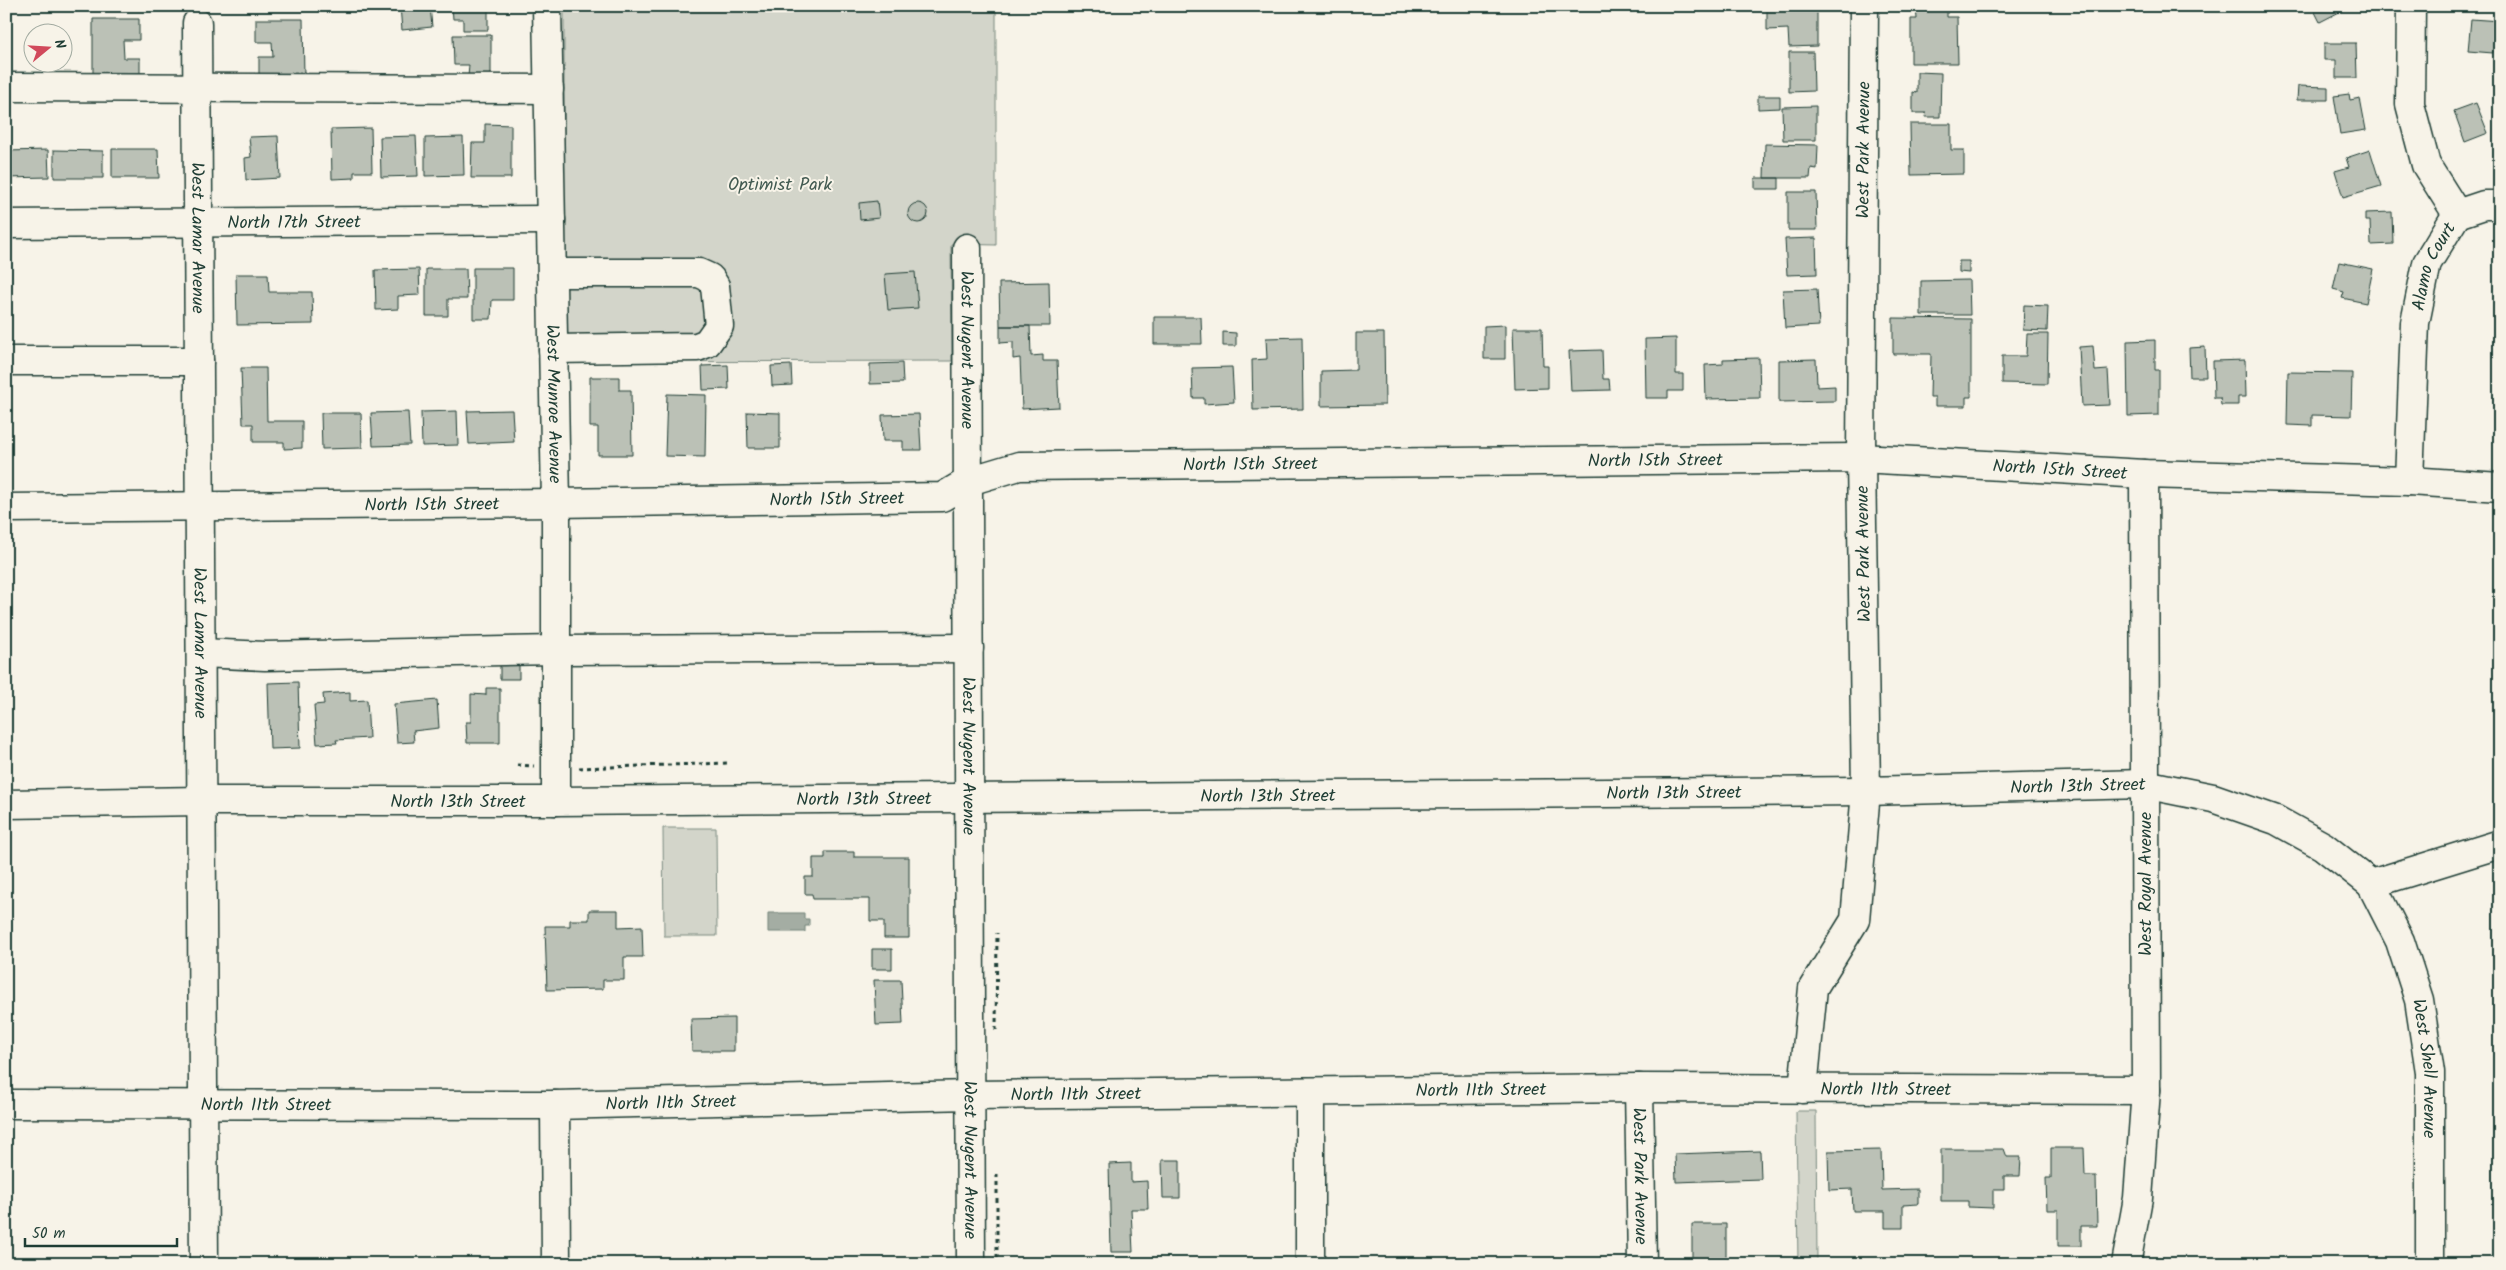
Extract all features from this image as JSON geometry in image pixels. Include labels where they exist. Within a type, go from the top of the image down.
[{"type":"street","name":"West Munroe Avenue","points":[[547,6],[556,503],[556,801]]},
{"type":"street","name":"West Park Avenue","points":[[1803,1089],[1813,988],[1855,920],[1866,792],[1862,458],[1864,6]]},
{"type":"street","name":"Alamo Court","points":[[2409,482],[2414,323],[2427,262],[2457,214],[2426,165],[2410,104],[2411,6]]},
{"type":"street","name":"West Lamar Avenue","points":[[197,22],[204,1264]]},
{"type":"street","points":[[6,87],[549,89]]},
{"type":"street","points":[[2457,214],[2484,206],[2500,205]]},
{"type":"street","name":"North 17th Street","points":[[6,224],[551,220]]},
{"type":"street","name":"West Nugent Avenue","points":[[967,248],[971,1264]]},
{"type":"street","points":[[552,273],[699,274],[710,278],[715,286],[719,326],[707,343],[697,347],[553,349]]},
{"type":"street","points":[[6,361],[199,361]]},
{"type":"street","name":"North 15th Street","points":[[6,508],[942,497],[969,481],[1019,466],[1862,458],[2144,474],[2409,482],[2500,487]]},
{"type":"street","name":"West Royal Avenue","points":[[2126,1264],[2138,1198],[2146,1090],[2144,474]]},
{"type":"street","points":[[202,653],[265,656],[556,650],[969,648]]},
{"type":"street","name":"North 13th Street","points":[[6,804],[202,801],[556,801],[1866,792],[2144,784],[2214,798],[2276,820],[2323,846],[2371,884]]},
{"type":"street","points":[[2371,884],[2500,844]]},
{"type":"street","name":"West Shell Avenue","points":[[2371,884],[2400,941],[2419,1000],[2430,1072],[2430,1264]]},
{"type":"street","name":"West Park Avenue","points":[[1639,1088],[1642,1264]]},
{"type":"street","name":"North 11th Street","points":[[6,1104],[555,1104],[970,1096],[1639,1088],[2146,1090]]},
{"type":"street","points":[[1310,1092],[1310,1264]]},
{"type":"street","points":[[555,1104],[556,1264]]},
{"type":"path","points":[[570,768],[729,763]]},
{"type":"path","points":[[517,765],[540,766]]},
{"type":"path","points":[[996,1037],[997,933]]},
{"type":"path","points":[[996,1170],[997,1264]]},
{"type":"green space","name":"Optimist Park","points":[[564,6],[996,6],[996,245],[951,244],[952,361],[564,362]]},
{"type":"green space","points":[[663,828],[716,828],[717,936],[664,936]]},
{"type":"green space","points":[[1796,1111],[1816,1111],[1817,1264],[1798,1264]]},
{"type":"shaded area","points":[[768,913],[804,913],[804,919],[809,919],[809,926],[805,926],[805,932],[768,932]]},
{"type":"building","points":[[400,6],[430,6],[432,27],[402,30]]},
{"type":"building","points":[[452,6],[488,6],[488,30],[463,30],[463,19],[453,19]]},
{"type":"building","points":[[1916,6],[1947,6],[1947,17],[1957,17],[1958,63],[1911,63],[1911,19],[1917,19]]},
{"type":"building","points":[[2312,6],[2351,6],[2320,22]]},
{"type":"building","points":[[1817,7],[1817,46],[1789,47],[1788,29],[1767,30],[1767,8]]},
{"type":"building","points":[[93,19],[139,19],[139,40],[123,40],[124,58],[140,58],[140,78],[93,78]]},
{"type":"building","points":[[256,19],[303,19],[304,77],[259,78],[259,57],[273,57],[272,42],[256,42]]},
{"type":"building","points":[[2471,19],[2500,21],[2500,41],[2495,40],[2493,53],[2468,51]]},
{"type":"building","points":[[453,35],[491,35],[491,77],[468,77],[469,65],[454,65]]},
{"type":"building","points":[[2324,43],[2356,43],[2357,78],[2336,78],[2336,60],[2324,60]]},
{"type":"building","points":[[1789,52],[1813,52],[1814,91],[1789,92]]},
{"type":"building","points":[[1917,72],[1941,73],[1940,117],[1925,117],[1926,113],[1913,113],[1913,92],[1917,93]]},
{"type":"building","points":[[2298,86],[2328,87],[2328,100],[2297,100]]},
{"type":"building","points":[[2349,94],[2350,100],[2360,98],[2366,130],[2340,134],[2334,96]]},
{"type":"building","points":[[1758,96],[1780,96],[1780,108],[1758,109]]},
{"type":"building","points":[[2476,103],[2488,133],[2465,142],[2454,111]]},
{"type":"building","points":[[1816,106],[1816,140],[1783,140],[1782,107]]},
{"type":"building","points":[[485,124],[511,125],[511,178],[471,178],[472,143],[485,143]]},
{"type":"building","points":[[1910,124],[1951,124],[1951,150],[1964,150],[1964,174],[1911,175]]},
{"type":"building","points":[[371,128],[372,172],[354,172],[354,178],[332,179],[331,129]]},
{"type":"building","points":[[278,136],[280,178],[246,180],[245,158],[251,157],[249,137]]},
{"type":"building","points":[[416,136],[418,176],[381,177],[380,137]]},
{"type":"building","points":[[463,137],[464,175],[425,176],[425,138]]},
{"type":"building","points":[[1765,144],[1818,145],[1817,169],[1811,168],[1810,178],[1764,178]]},
{"type":"building","points":[[112,149],[158,149],[159,178],[112,178]]},
{"type":"building","points":[[48,150],[49,177],[6,178],[6,151]]},
{"type":"building","points":[[54,150],[103,151],[103,178],[54,178]]},
{"type":"building","points":[[2370,150],[2381,186],[2343,197],[2335,171],[2349,167],[2346,158]]},
{"type":"building","points":[[1755,178],[1779,178],[1779,189],[1755,189]]},
{"type":"building","points":[[1788,192],[1816,192],[1817,230],[1788,230]]},
{"type":"building","points":[[877,201],[879,218],[860,220],[859,203]]},
{"type":"building","points":[[918,203],[925,206],[928,213],[925,220],[918,223],[911,220],[908,213],[911,206]]},
{"type":"building","points":[[2392,212],[2393,244],[2371,245],[2370,221],[2365,221],[2365,213]]},
{"type":"building","points":[[1816,238],[1817,274],[1787,275],[1785,239]]},
{"type":"building","points":[[1959,261],[1969,261],[1969,273],[1959,272]]},
{"type":"building","points":[[2339,262],[2373,269],[2366,303],[2342,298],[2344,292],[2333,289]]},
{"type":"building","points":[[473,268],[513,268],[513,300],[492,300],[491,319],[473,319]]},
{"type":"building","points":[[419,269],[420,295],[398,296],[398,309],[376,310],[375,270]]},
{"type":"building","points":[[426,269],[466,269],[467,299],[448,299],[448,316],[426,316]]},
{"type":"building","points":[[915,272],[918,308],[888,310],[885,274]]},
{"type":"building","points":[[236,274],[268,274],[269,292],[312,292],[313,324],[237,325]]},
{"type":"building","points":[[1969,280],[1970,315],[1921,315],[1921,281]]},
{"type":"building","points":[[1049,282],[1050,326],[1000,326],[999,283]]},
{"type":"building","points":[[1817,289],[1819,326],[1785,328],[1783,290]]},
{"type":"building","points":[[2024,305],[2048,306],[2047,331],[2023,330]]},
{"type":"building","points":[[1154,317],[1201,317],[1202,344],[1154,344]]},
{"type":"building","points":[[1893,318],[1971,319],[1971,397],[1966,397],[1966,406],[1935,406],[1935,397],[1930,397],[1931,354],[1893,354]]},
{"type":"building","points":[[1505,325],[1505,359],[1484,359],[1484,326]]},
{"type":"building","points":[[1000,326],[1030,326],[1031,356],[1043,355],[1043,361],[1057,361],[1059,407],[1022,409],[1020,358],[1013,359],[1013,342],[1000,343]]},
{"type":"building","points":[[1513,328],[1542,328],[1543,366],[1548,366],[1548,388],[1515,389]]},
{"type":"building","points":[[1223,332],[1236,333],[1236,346],[1223,346]]},
{"type":"building","points":[[1356,333],[1384,333],[1385,405],[1321,406],[1321,371],[1356,370]]},
{"type":"building","points":[[2027,334],[2048,334],[2047,384],[2002,383],[2002,356],[2026,356]]},
{"type":"building","points":[[1302,337],[1303,409],[1253,410],[1252,360],[1267,359],[1266,338]]},
{"type":"building","points":[[1676,338],[1676,374],[1683,374],[1683,391],[1668,391],[1668,398],[1646,398],[1645,339]]},
{"type":"building","points":[[2155,340],[2155,370],[2159,370],[2159,415],[2128,416],[2127,341]]},
{"type":"building","points":[[2093,346],[2095,371],[2108,370],[2110,405],[2082,406],[2079,347]]},
{"type":"building","points":[[2205,347],[2206,377],[2190,377],[2189,348]]},
{"type":"building","points":[[1602,350],[1603,379],[1609,379],[1610,390],[1571,391],[1569,351]]},
{"type":"building","points":[[1759,358],[1760,398],[1706,399],[1705,365],[1723,364],[1723,359]]},
{"type":"building","points":[[1816,359],[1817,387],[1835,386],[1835,401],[1779,402],[1779,360]]},
{"type":"building","points":[[2245,360],[2246,397],[2238,397],[2238,405],[2221,405],[2220,398],[2214,398],[2213,361]]},
{"type":"building","points":[[902,363],[903,383],[870,384],[870,364]]},
{"type":"building","points":[[728,365],[729,389],[703,390],[702,366]]},
{"type":"building","points":[[791,365],[792,385],[772,386],[771,366]]},
{"type":"building","points":[[1232,367],[1234,402],[1204,404],[1204,398],[1193,398],[1192,368]]},
{"type":"building","points":[[241,368],[266,368],[267,421],[302,421],[302,448],[284,449],[284,442],[253,442],[253,424],[243,424]]},
{"type":"building","points":[[2288,372],[2352,373],[2351,416],[2312,415],[2312,426],[2287,425]]},
{"type":"building","points":[[590,377],[619,377],[619,390],[631,390],[632,455],[598,455],[598,427],[590,427]]},
{"type":"building","points":[[667,394],[706,395],[705,457],[665,456]]},
{"type":"building","points":[[512,410],[514,442],[469,444],[467,411]]},
{"type":"building","points":[[457,411],[458,445],[422,446],[421,412]]},
{"type":"building","points":[[408,412],[410,445],[373,446],[371,413]]},
{"type":"building","points":[[747,412],[780,413],[780,448],[748,448]]},
{"type":"building","points":[[321,413],[361,413],[362,448],[322,449]]},
{"type":"building","points":[[919,414],[921,450],[903,450],[903,441],[883,441],[882,415]]},
{"type":"building","points":[[500,660],[519,660],[519,679],[500,679]]},
{"type":"building","points":[[298,682],[300,748],[270,749],[268,683]]},
{"type":"building","points":[[486,688],[500,688],[500,743],[467,743],[466,722],[471,722],[471,694],[486,695]]},
{"type":"building","points":[[350,692],[350,701],[367,700],[369,738],[336,740],[337,743],[317,744],[314,705],[324,704],[323,694]]},
{"type":"building","points":[[437,700],[439,728],[413,731],[414,742],[397,743],[394,704]]},
{"type":"building","points":[[825,852],[854,852],[854,857],[909,857],[909,938],[884,938],[884,921],[870,921],[870,899],[813,899],[812,894],[805,894],[805,877],[813,877],[813,858],[825,858]]},
{"type":"building","points":[[589,910],[618,910],[618,927],[642,926],[643,957],[624,957],[624,980],[603,980],[603,989],[547,990],[545,926],[570,926],[570,920],[589,920]]},
{"type":"building","points":[[872,949],[892,949],[892,969],[872,969]]},
{"type":"building","points":[[874,980],[901,980],[903,1024],[876,1025]]},
{"type":"building","points":[[734,1018],[734,1051],[692,1051],[691,1019]]},
{"type":"building","points":[[2051,1148],[2084,1148],[2085,1176],[2096,1176],[2097,1226],[2081,1226],[2081,1246],[2058,1246],[2058,1210],[2047,1210],[2046,1178],[2051,1178]]},
{"type":"building","points":[[1941,1149],[2004,1149],[2007,1157],[2021,1157],[2020,1176],[2004,1176],[2004,1189],[1993,1189],[1993,1208],[1968,1207],[1968,1201],[1941,1201]]},
{"type":"building","points":[[1881,1150],[1882,1190],[1918,1189],[1918,1204],[1903,1205],[1903,1228],[1885,1228],[1885,1211],[1853,1211],[1852,1189],[1829,1190],[1828,1151]]},
{"type":"building","points":[[1760,1151],[1761,1179],[1676,1182],[1675,1154]]},
{"type":"building","points":[[1162,1160],[1180,1160],[1180,1198],[1163,1198]]},
{"type":"building","points":[[1131,1163],[1131,1182],[1147,1181],[1148,1209],[1131,1209],[1133,1252],[1111,1252],[1109,1164]]},
{"type":"building","points":[[1692,1224],[1726,1224],[1726,1264],[1692,1264]]}]
